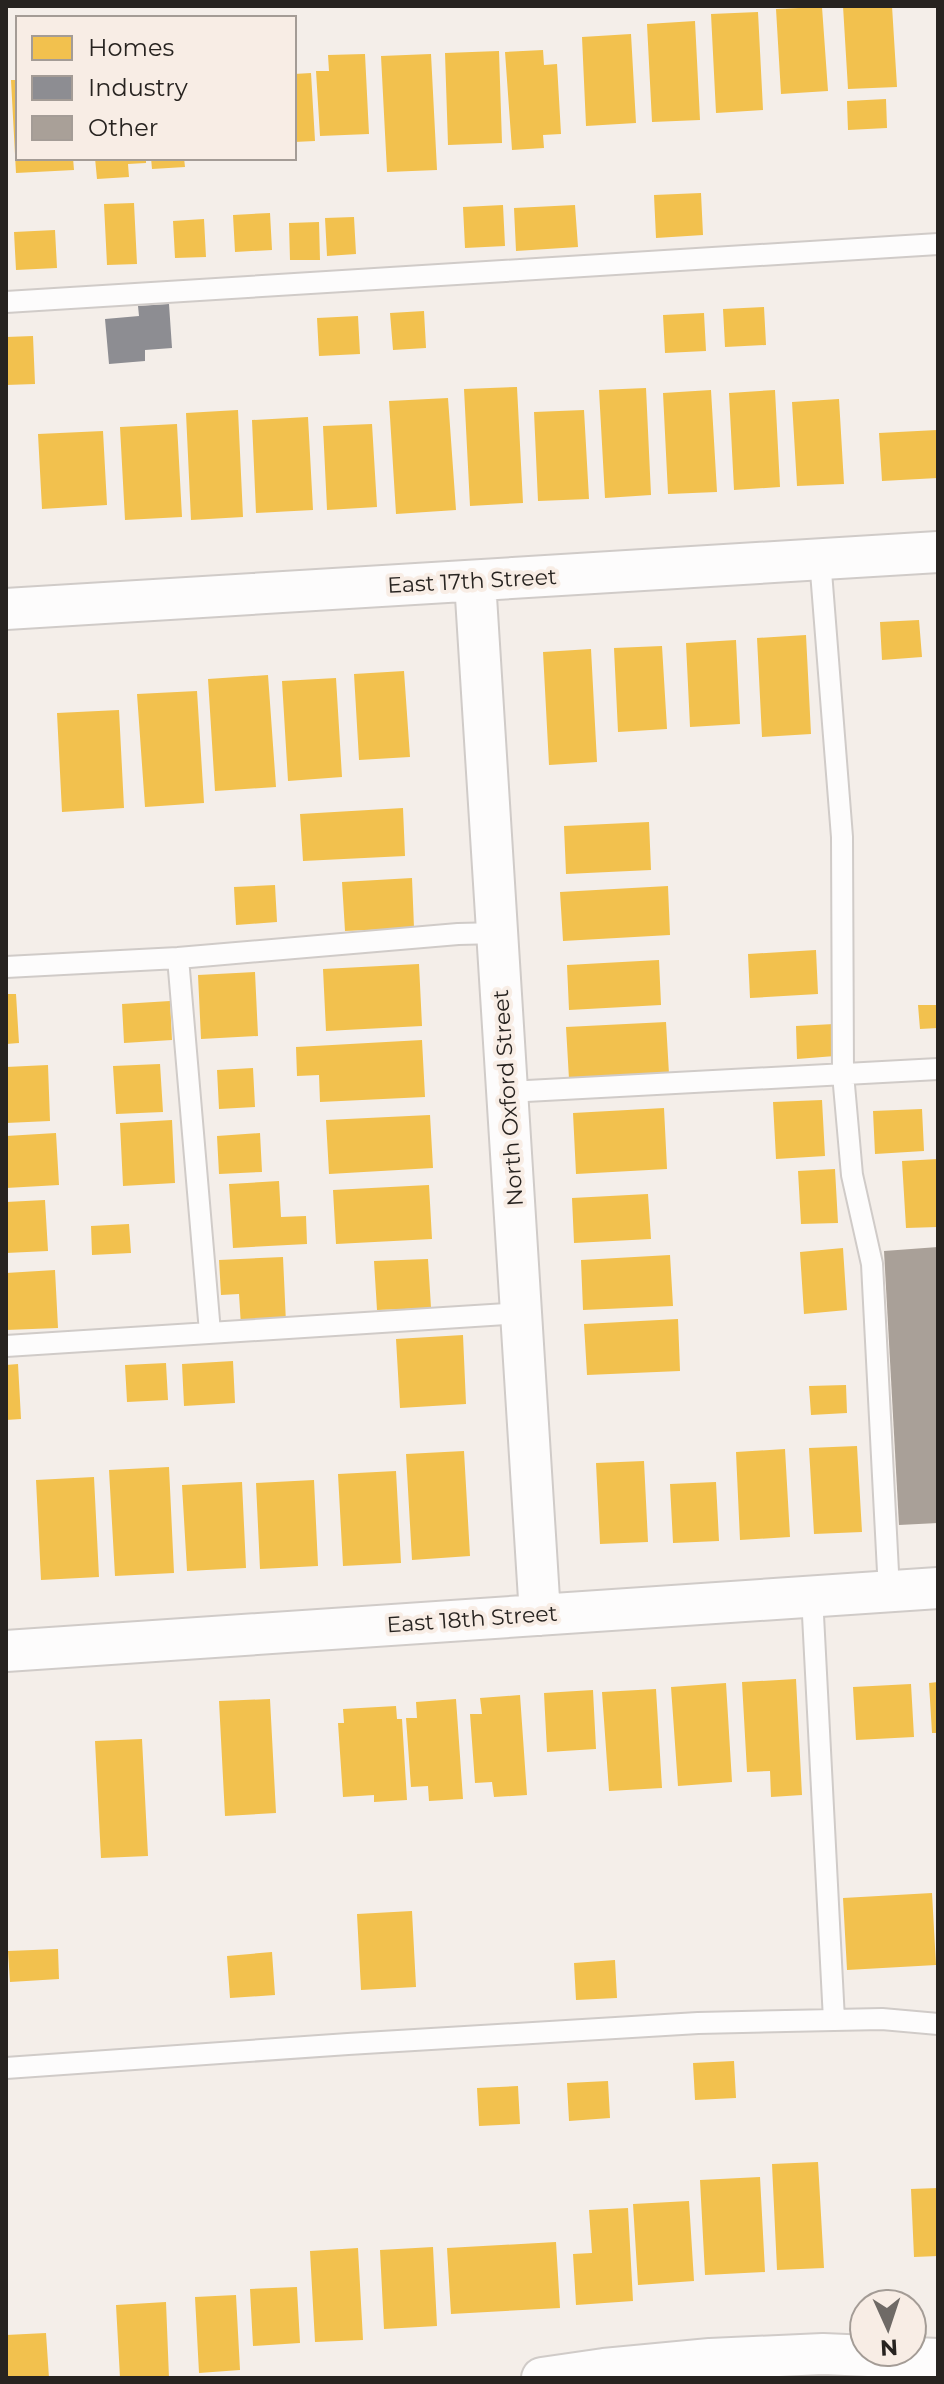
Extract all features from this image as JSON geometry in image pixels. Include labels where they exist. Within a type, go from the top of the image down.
[{"type":"street","name":"East 17th Street","points":[[6,609],[938,552]]},
{"type":"street","name":"North Oxford Street","points":[[475,581],[540,1615]]},
{"type":"street","name":"East 18th Street","points":[[6,1651],[938,1588]]},
{"type":"street","points":[[542,2378],[683,2361],[795,2355],[938,2359]]},
{"type":"lane","points":[[6,302],[938,244]]},
{"type":"lane","points":[[820,559],[842,837],[843,1074],[852,1175],[872,1264],[889,1591]]},
{"type":"lane","points":[[6,967],[178,958],[498,933]]},
{"type":"lane","points":[[178,958],[210,1332]]},
{"type":"lane","points":[[507,1092],[938,1069]]},
{"type":"lane","points":[[6,1346],[522,1313]]},
{"type":"lane","points":[[812,1596],[834,2020]]},
{"type":"lane","points":[[6,2068],[698,2023],[882,2019],[937,2022]]},
{"type":"building: Homes","points":[[843,6],[892,6],[897,87],[848,89]]},
{"type":"building: Homes","points":[[822,7],[828,91],[781,94],[776,9]]},
{"type":"building: Homes","points":[[758,12],[763,110],[716,113],[711,14]]},
{"type":"building: Homes","points":[[695,21],[700,120],[652,122],[647,24]]},
{"type":"building: Homes","points":[[631,34],[636,123],[586,126],[582,37]]},
{"type":"building: Homes","points":[[543,50],[544,65],[557,64],[561,134],[543,135],[544,148],[512,150],[505,52]]},
{"type":"building: Homes","points":[[499,51],[502,143],[448,145],[445,53]]},
{"type":"building: Homes","points":[[365,54],[369,134],[320,136],[316,71],[329,71],[328,55]]},
{"type":"building: Homes","points":[[431,54],[437,170],[387,172],[381,56]]},
{"type":"building: Homes","points":[[311,73],[315,141],[296,142],[296,74]]},
{"type":"building: Homes","points":[[11,80],[16,80],[16,160],[73,160],[74,170],[16,173]]},
{"type":"building: Homes","points":[[886,99],[887,128],[848,130],[847,101]]},
{"type":"building: Homes","points":[[95,160],[146,160],[146,163],[128,164],[129,177],[97,179]]},
{"type":"building: Homes","points":[[151,160],[184,160],[185,167],[152,169]]},
{"type":"building: Homes","points":[[701,193],[703,235],[656,238],[654,195]]},
{"type":"building: Homes","points":[[134,203],[137,264],[107,265],[104,204]]},
{"type":"building: Homes","points":[[503,205],[505,246],[465,248],[463,207]]},
{"type":"building: Homes","points":[[575,205],[578,247],[516,251],[514,208]]},
{"type":"building: Homes","points":[[270,213],[272,250],[235,252],[233,215]]},
{"type":"building: Homes","points":[[354,217],[356,254],[327,256],[325,218]]},
{"type":"building: Homes","points":[[204,219],[206,257],[175,258],[173,221]]},
{"type":"building: Homes","points":[[319,222],[320,260],[290,260],[289,223]]},
{"type":"building: Homes","points":[[55,230],[57,268],[16,270],[14,232]]},
{"type":"building: Homes","points":[[764,307],[766,345],[725,347],[723,309]]},
{"type":"building: Homes","points":[[424,311],[426,348],[393,350],[390,313]]},
{"type":"building: Homes","points":[[704,313],[706,351],[665,353],[663,315]]},
{"type":"building: Homes","points":[[358,316],[360,354],[319,356],[317,318]]},
{"type":"building: Homes","points":[[33,336],[35,384],[6,385],[6,337]]},
{"type":"building: Homes","points":[[517,387],[523,503],[470,506],[464,389]]},
{"type":"building: Homes","points":[[646,388],[651,495],[605,498],[599,390]]},
{"type":"building: Homes","points":[[711,390],[717,492],[668,494],[663,393]]},
{"type":"building: Homes","points":[[775,390],[780,487],[734,490],[729,393]]},
{"type":"building: Homes","points":[[448,398],[456,510],[396,514],[389,401]]},
{"type":"building: Homes","points":[[839,399],[844,484],[797,486],[792,402]]},
{"type":"building: Homes","points":[[238,410],[243,517],[191,520],[186,413]]},
{"type":"building: Homes","points":[[584,410],[589,499],[538,501],[534,412]]},
{"type":"building: Homes","points":[[308,417],[313,510],[256,513],[252,420]]},
{"type":"building: Homes","points":[[177,424],[182,517],[125,520],[120,427]]},
{"type":"building: Homes","points":[[372,424],[377,507],[327,510],[323,426]]},
{"type":"building: Homes","points":[[937,430],[938,478],[882,481],[879,433]]},
{"type":"building: Homes","points":[[103,431],[107,505],[42,509],[38,434]]},
{"type":"building: Homes","points":[[919,620],[922,657],[882,660],[880,622]]},
{"type":"building: Homes","points":[[806,635],[811,734],[762,737],[757,638]]},
{"type":"building: Homes","points":[[736,640],[740,724],[690,727],[686,643]]},
{"type":"building: Homes","points":[[662,646],[667,729],[618,732],[614,648]]},
{"type":"building: Homes","points":[[591,649],[597,762],[549,765],[543,652]]},
{"type":"building: Homes","points":[[404,671],[410,757],[359,760],[354,674]]},
{"type":"building: Homes","points":[[268,675],[276,787],[215,791],[208,679]]},
{"type":"building: Homes","points":[[336,678],[342,777],[288,781],[282,681]]},
{"type":"building: Homes","points":[[197,691],[204,803],[145,807],[137,694]]},
{"type":"building: Homes","points":[[119,710],[124,808],[62,812],[57,713]]},
{"type":"building: Homes","points":[[403,808],[405,856],[303,861],[300,814]]},
{"type":"building: Homes","points":[[649,822],[651,870],[566,874],[564,826]]},
{"type":"building: Homes","points":[[412,878],[414,928],[345,931],[342,882]]},
{"type":"building: Homes","points":[[275,885],[277,922],[236,925],[234,887]]},
{"type":"building: Homes","points":[[668,886],[670,935],[563,941],[560,892]]},
{"type":"building: Homes","points":[[816,950],[818,994],[750,998],[748,954]]},
{"type":"building: Homes","points":[[659,960],[661,1005],[569,1010],[567,965]]},
{"type":"building: Homes","points":[[419,964],[422,1026],[326,1031],[323,969]]},
{"type":"building: Homes","points":[[255,972],[258,1036],[201,1039],[198,975]]},
{"type":"building: Homes","points":[[6,994],[16,994],[19,1043],[6,1044]]},
{"type":"building: Homes","points":[[170,1001],[172,1040],[124,1043],[122,1004]]},
{"type":"building: Homes","points":[[918,1005],[938,1005],[938,1028],[920,1029]]},
{"type":"building: Homes","points":[[666,1022],[669,1074],[569,1079],[566,1027]]},
{"type":"building: Homes","points":[[834,1024],[835,1056],[797,1059],[796,1026]]},
{"type":"building: Homes","points":[[422,1040],[425,1097],[320,1102],[319,1075],[297,1076],[296,1047]]},
{"type":"building: Homes","points":[[160,1064],[163,1112],[116,1114],[113,1066]]},
{"type":"building: Homes","points":[[48,1065],[50,1121],[6,1123],[6,1067]]},
{"type":"building: Homes","points":[[253,1068],[255,1107],[219,1109],[217,1070]]},
{"type":"building: Homes","points":[[822,1100],[825,1156],[776,1159],[773,1102]]},
{"type":"building: Homes","points":[[664,1108],[667,1169],[576,1174],[573,1113]]},
{"type":"building: Homes","points":[[922,1109],[924,1151],[875,1154],[873,1111]]},
{"type":"building: Homes","points":[[430,1115],[433,1168],[329,1174],[326,1120]]},
{"type":"building: Homes","points":[[172,1120],[175,1183],[123,1186],[120,1123]]},
{"type":"building: Homes","points":[[56,1133],[59,1185],[6,1188],[6,1136]]},
{"type":"building: Homes","points":[[260,1133],[262,1172],[219,1174],[217,1136]]},
{"type":"building: Homes","points":[[938,1159],[938,1227],[906,1228],[902,1161]]},
{"type":"building: Homes","points":[[835,1169],[838,1223],[801,1224],[798,1171]]},
{"type":"building: Homes","points":[[279,1181],[281,1217],[306,1216],[307,1244],[233,1248],[229,1184]]},
{"type":"building: Homes","points":[[429,1185],[432,1239],[336,1244],[333,1190]]},
{"type":"building: Homes","points":[[648,1194],[651,1239],[574,1243],[572,1198]]},
{"type":"building: Homes","points":[[45,1200],[48,1251],[6,1253],[6,1202]]},
{"type":"building: Homes","points":[[129,1224],[131,1253],[92,1255],[91,1226]]},
{"type":"building: Homes","points":[[843,1248],[847,1310],[804,1314],[800,1252]]},
{"type":"building: Homes","points":[[670,1255],[673,1306],[583,1310],[581,1260]]},
{"type":"building: Homes","points":[[283,1257],[286,1323],[241,1326],[239,1294],[221,1295],[219,1260]]},
{"type":"building: Homes","points":[[428,1259],[431,1308],[377,1310],[374,1261]]},
{"type":"building: Homes","points":[[55,1270],[58,1328],[6,1330],[6,1273]]},
{"type":"building: Homes","points":[[678,1319],[680,1371],[587,1375],[584,1324]]},
{"type":"building: Homes","points":[[463,1335],[466,1404],[400,1408],[396,1339]]},
{"type":"building: Homes","points":[[233,1361],[235,1403],[184,1406],[182,1364]]},
{"type":"building: Homes","points":[[166,1363],[168,1400],[127,1402],[125,1365]]},
{"type":"building: Homes","points":[[18,1364],[21,1419],[6,1420],[6,1365]]},
{"type":"building: Homes","points":[[846,1385],[847,1413],[811,1415],[809,1386]]},
{"type":"building: Homes","points":[[857,1446],[862,1532],[814,1534],[809,1448]]},
{"type":"building: Homes","points":[[785,1449],[790,1537],[740,1540],[736,1452]]},
{"type":"building: Homes","points":[[464,1451],[470,1556],[412,1560],[406,1454]]},
{"type":"building: Homes","points":[[644,1461],[648,1542],[600,1544],[596,1463]]},
{"type":"building: Homes","points":[[169,1467],[174,1573],[115,1576],[109,1470]]},
{"type":"building: Homes","points":[[396,1471],[401,1563],[343,1566],[338,1474]]},
{"type":"building: Homes","points":[[94,1477],[99,1577],[41,1580],[36,1480]]},
{"type":"building: Homes","points":[[314,1480],[318,1566],[260,1569],[256,1483]]},
{"type":"building: Homes","points":[[242,1482],[246,1568],[187,1571],[182,1485]]},
{"type":"building: Homes","points":[[716,1482],[719,1541],[673,1543],[670,1484]]},
{"type":"building: Homes","points":[[796,1679],[802,1795],[771,1797],[770,1771],[747,1772],[742,1682]]},
{"type":"building: Homes","points":[[938,1682],[938,1733],[932,1733],[929,1683]]},
{"type":"building: Homes","points":[[726,1683],[732,1782],[678,1786],[671,1687]]},
{"type":"building: Homes","points":[[911,1684],[914,1737],[856,1740],[853,1687]]},
{"type":"building: Homes","points":[[656,1689],[662,1788],[609,1791],[602,1692]]},
{"type":"building: Homes","points":[[593,1690],[596,1749],[547,1752],[544,1693]]},
{"type":"building: Homes","points":[[520,1695],[527,1795],[494,1797],[492,1782],[475,1783],[470,1714],[482,1714],[480,1698]]},
{"type":"building: Homes","points":[[270,1699],[276,1813],[225,1816],[219,1701]]},
{"type":"building: Homes","points":[[456,1699],[463,1799],[429,1801],[428,1786],[411,1787],[406,1718],[417,1718],[416,1702]]},
{"type":"building: Homes","points":[[396,1706],[397,1719],[402,1719],[407,1800],[374,1802],[374,1795],[343,1797],[338,1723],[344,1723],[343,1709]]},
{"type":"building: Homes","points":[[142,1739],[148,1856],[101,1858],[95,1741]]},
{"type":"building: Homes","points":[[932,1893],[936,1965],[847,1970],[843,1898]]},
{"type":"building: Homes","points":[[412,1911],[416,1987],[361,1990],[357,1914]]},
{"type":"building: Homes","points":[[58,1949],[59,1979],[10,1982],[8,1951]]},
{"type":"building: Homes","points":[[272,1952],[275,1995],[230,1998],[227,1956]]},
{"type":"building: Homes","points":[[615,1960],[617,1998],[576,2000],[574,1963]]},
{"type":"building: Homes","points":[[734,2061],[736,2098],[695,2100],[693,2063]]},
{"type":"building: Homes","points":[[608,2081],[610,2118],[569,2121],[567,2083]]},
{"type":"building: Homes","points":[[518,2086],[520,2124],[479,2126],[477,2088]]},
{"type":"building: Homes","points":[[818,2162],[824,2268],[777,2270],[772,2164]]},
{"type":"building: Homes","points":[[760,2177],[765,2272],[705,2275],[700,2180]]},
{"type":"building: Homes","points":[[938,2188],[938,2256],[914,2257],[911,2189]]},
{"type":"building: Homes","points":[[689,2201],[694,2281],[638,2285],[633,2204]]},
{"type":"building: Homes","points":[[628,2208],[633,2301],[576,2305],[573,2254],[592,2253],[589,2210]]},
{"type":"building: Homes","points":[[556,2242],[560,2308],[451,2314],[447,2248]]},
{"type":"building: Homes","points":[[433,2247],[437,2326],[384,2329],[380,2250]]},
{"type":"building: Homes","points":[[358,2248],[363,2340],[315,2342],[310,2251]]},
{"type":"building: Homes","points":[[297,2287],[300,2343],[253,2346],[250,2289]]},
{"type":"building: Homes","points":[[236,2295],[240,2370],[199,2373],[195,2297]]},
{"type":"building: Homes","points":[[166,2302],[169,2378],[120,2378],[116,2305]]},
{"type":"building: Homes","points":[[46,2333],[49,2378],[6,2378],[6,2335]]},
{"type":"building: Industry","points":[[169,304],[172,348],[145,350],[145,361],[109,364],[105,319],[139,316],[138,306]]},
{"type":"building: Other","points":[[938,1247],[938,1523],[899,1525],[884,1251]]}]
